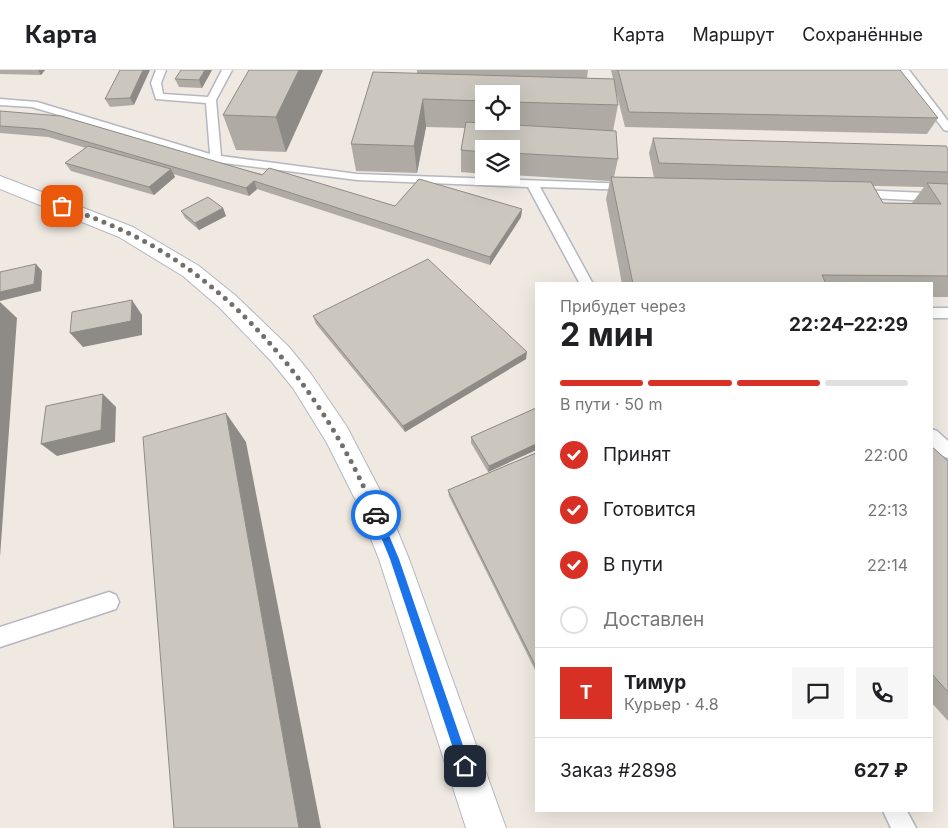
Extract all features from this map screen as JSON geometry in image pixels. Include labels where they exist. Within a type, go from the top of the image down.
[{"type":"street","points":[[0,182],[126,232],[191,271],[228,302],[280,354],[302,381],[337,435],[369,498],[394,559],[486,828]]},
{"type":"lane","points":[[161,70],[156,83],[159,97],[211,100]]},
{"type":"lane","points":[[216,159],[211,100],[227,70]]},
{"type":"lane","points":[[904,70],[948,128]]},
{"type":"lane","points":[[0,102],[33,104],[216,159],[357,177],[641,187]]},
{"type":"lane","points":[[532,183],[586,282]]},
{"type":"lane","points":[[849,194],[948,198]]},
{"type":"lane","points":[[933,313],[948,313]]},
{"type":"lane","points":[[933,438],[948,451]]},
{"type":"lane","points":[[0,637],[109,602]]},
{"type":"lane","points":[[895,812],[904,828]]},
{"type":"building","points":[[120,70],[143,70],[130,98],[105,99]]},
{"type":"building","points":[[181,70],[205,70],[199,80],[175,79]]},
{"type":"building","points":[[249,70],[299,70],[276,117],[223,115]]},
{"type":"building","points":[[618,70],[900,70],[938,118],[629,112]]},
{"type":"building","points":[[373,72],[614,79],[618,105],[520,102],[520,85],[475,85],[475,101],[423,99],[414,146],[351,144]]},
{"type":"building","points":[[0,111],[61,116],[262,175],[269,168],[395,206],[419,179],[522,209],[490,257],[254,181],[246,188],[43,129],[0,126]]},
{"type":"building","points":[[466,122],[475,123],[475,130],[520,130],[520,125],[616,131],[618,159],[520,154],[520,140],[475,140],[475,151],[461,150]]},
{"type":"building","points":[[653,138],[946,146],[948,149],[948,172],[659,163]]},
{"type":"building","points":[[88,146],[171,169],[149,187],[65,163]]},
{"type":"building","points":[[611,177],[871,182],[883,203],[941,204],[927,183],[948,184],[948,276],[822,275],[825,282],[633,282]]},
{"type":"building","points":[[208,197],[223,208],[195,223],[181,211]]},
{"type":"building","points":[[428,259],[527,352],[403,426],[313,316]]},
{"type":"building","points":[[36,264],[34,284],[0,292],[0,272]]},
{"type":"building","points":[[132,300],[131,321],[70,333],[72,312]]},
{"type":"building","points":[[103,394],[101,430],[41,444],[46,406]]},
{"type":"building","points":[[535,408],[535,444],[489,466],[471,437]]},
{"type":"building","points":[[226,413],[299,828],[174,828],[143,437]]},
{"type":"building","points":[[933,448],[948,461],[948,692],[933,675]]},
{"type":"building","points":[[535,453],[535,665],[448,490]]},
{"type":"way so far","points":[[62,206],[126,232],[154,247],[191,271],[228,302],[280,354],[302,381],[337,435],[376,515]]},
{"type":"route","points":[[376,515],[394,559],[465,766]]}]
